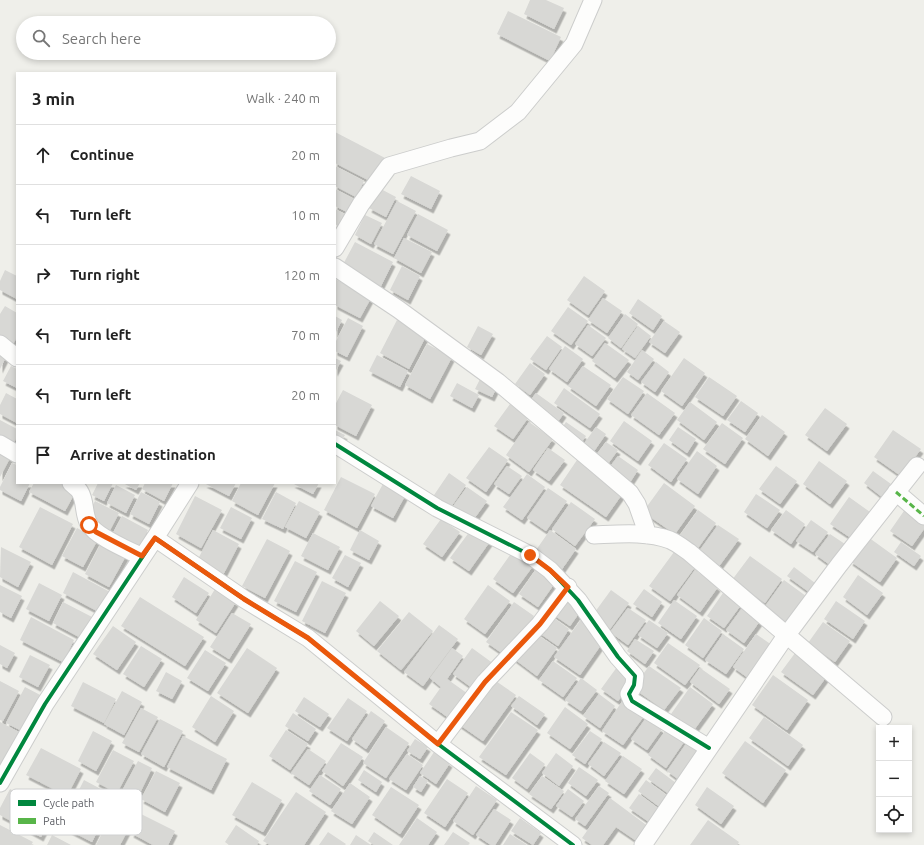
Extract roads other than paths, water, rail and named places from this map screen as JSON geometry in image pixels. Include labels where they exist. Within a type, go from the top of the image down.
[{"type":"street","points":[[336,246],[361,204],[389,166],[480,141],[518,112],[574,44],[593,0]]},
{"type":"street","points":[[336,268],[398,308],[515,395],[630,493],[637,504],[648,535]]},
{"type":"street","points":[[0,344],[16,357]]},
{"type":"street","points":[[0,444],[16,453]]},
{"type":"street","points":[[336,445],[437,508],[530,555],[550,570],[568,587],[618,657],[635,676],[630,694],[632,701],[710,748]]},
{"type":"street","points":[[643,845],[787,636],[839,565],[917,466]]},
{"type":"street","points":[[72,484],[80,491],[89,525],[96,532],[142,556]]},
{"type":"street","points":[[0,783],[45,704],[189,484]]},
{"type":"street","points":[[896,492],[924,516]]},
{"type":"street","points":[[594,535],[648,535],[668,540],[689,552],[883,717]]},
{"type":"street","points":[[155,538],[244,599],[308,638],[438,744],[573,845]]},
{"type":"street","points":[[438,744],[485,682],[540,624],[568,587]]}]
